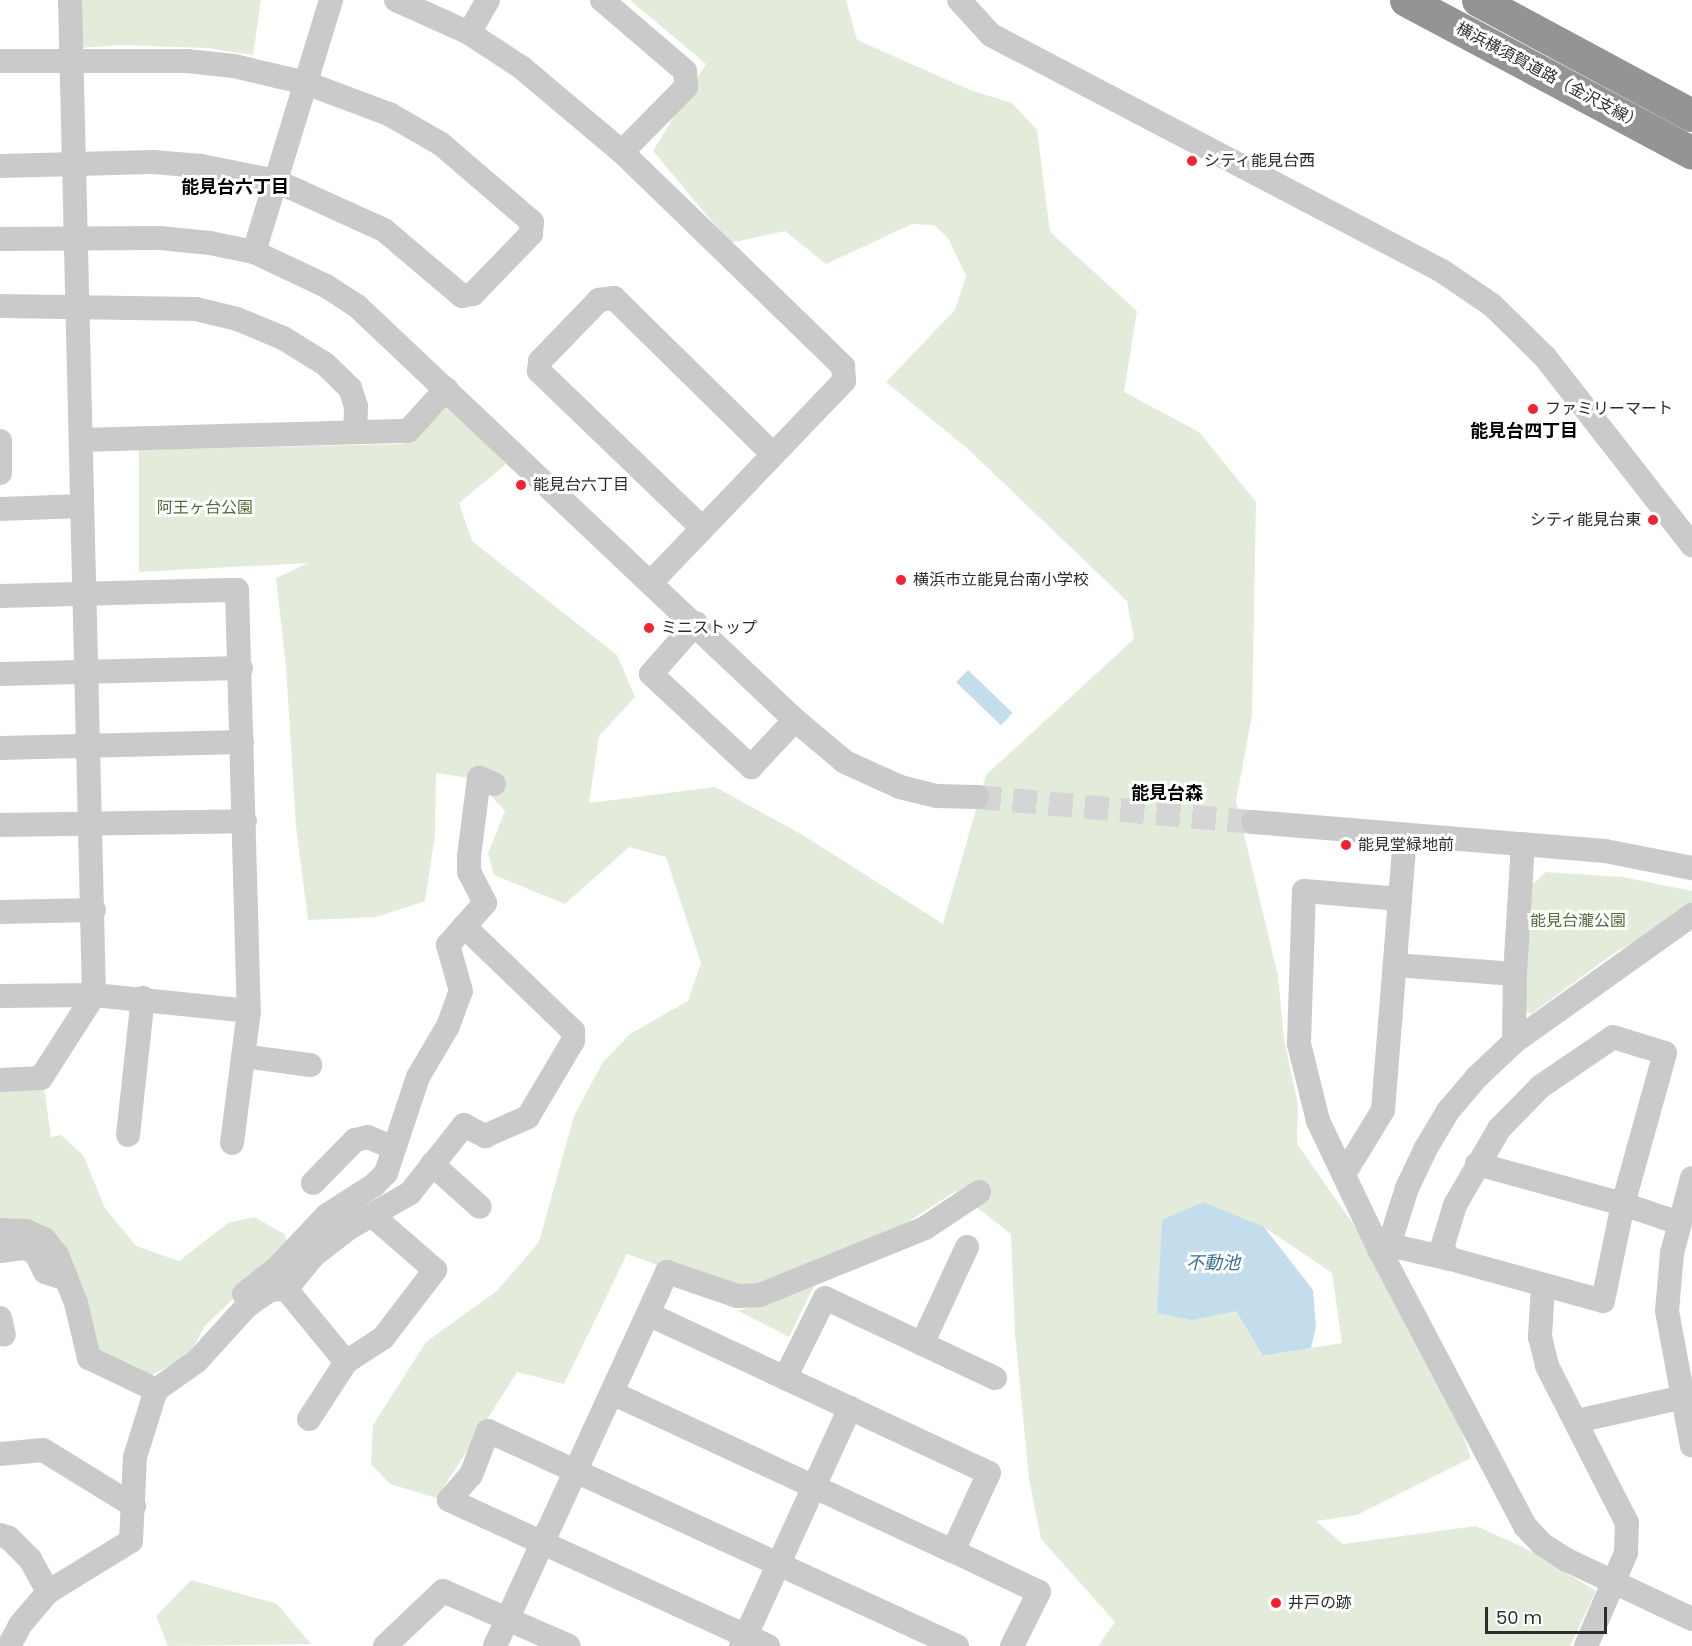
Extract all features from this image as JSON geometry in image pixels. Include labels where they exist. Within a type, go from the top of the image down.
[{"type":"highway","name":"横浜横須賀道路（金沢支線）","points":[[1406,0],[1692,153]]},
{"type":"highway","name":"横浜横須賀道路（金沢支線）","points":[[1478,0],[1692,115]]},
{"type":"street","points":[[0,1080],[41,1078],[94,995],[93,824],[72,164],[70,0]]},
{"type":"street","points":[[254,252],[331,0]]},
{"type":"street","points":[[396,0],[469,33],[521,67],[622,152],[843,366],[844,381],[772,453],[651,582]]},
{"type":"street","points":[[469,33],[488,0]]},
{"type":"street","points":[[602,0],[685,71],[686,87],[622,152]]},
{"type":"street","points":[[959,0],[991,35],[1433,266],[1492,305],[1545,357],[1692,545]]},
{"type":"street","points":[[0,61],[71,58],[198,63],[306,83],[389,114],[441,144],[532,222],[531,234],[473,294],[462,296],[384,230],[276,181],[201,166],[72,164],[0,166]]},
{"type":"street","points":[[0,239],[160,238],[254,252],[326,286],[357,306],[696,623],[795,720],[845,762],[900,787],[937,795],[977,798]]},
{"type":"street","points":[[701,527],[539,371],[540,361],[599,300],[614,298],[772,453]]},
{"type":"street","points":[[0,306],[196,309],[237,319],[283,338],[325,364],[350,388],[356,406],[355,429]]},
{"type":"street","points":[[81,440],[355,429],[408,431],[446,389]]},
{"type":"street","points":[[0,441],[0,473]]},
{"type":"street","points":[[0,509],[82,506]]},
{"type":"street","points":[[0,596],[237,590],[249,1011],[232,1143]]},
{"type":"street","points":[[696,623],[651,674],[751,767],[795,720]]},
{"type":"street","points":[[0,674],[241,668]]},
{"type":"street","points":[[0,748],[242,742]]},
{"type":"street","points":[[197,1361],[205,1339],[224,1312],[277,1268],[327,1215],[374,1185],[386,1173],[418,1077],[448,1026],[461,991],[448,945],[485,903],[469,872],[479,778],[494,784]]},
{"type":"street","points":[[0,825],[245,821]]},
{"type":"street","points":[[1253,822],[1605,851],[1692,868]]},
{"type":"street","points":[[1344,1174],[1383,1110],[1405,835]]},
{"type":"street","points":[[1514,1042],[1515,974],[1523,844]]},
{"type":"street","points":[[1400,899],[1304,891],[1299,1044],[1318,1121],[1526,1526],[1542,1544],[1567,1560],[1692,1619]]},
{"type":"street","points":[[0,912],[94,910]]},
{"type":"street","points":[[1384,1247],[1407,1188],[1426,1148],[1448,1112],[1514,1042],[1692,915]]},
{"type":"street","points":[[9,1646],[20,1625],[48,1592],[131,1541],[135,1457],[156,1390],[197,1361],[247,1306],[270,1290],[286,1289],[314,1255],[349,1228],[374,1217],[410,1193],[464,1125],[485,1136],[528,1117],[573,1041],[573,1030],[464,926]]},
{"type":"street","points":[[1395,965],[1515,974]]},
{"type":"street","points":[[0,996],[94,995],[143,998],[249,1011]]},
{"type":"street","points":[[128,1135],[143,998]]},
{"type":"street","points":[[1384,1247],[1450,1259],[1603,1301],[1623,1203],[1665,1053],[1613,1037],[1540,1087],[1499,1129],[1455,1205],[1442,1248],[1450,1259]]},
{"type":"street","points":[[243,1056],[310,1065]]},
{"type":"street","points":[[313,1183],[355,1140],[368,1137],[394,1148]]},
{"type":"street","points":[[432,1164],[480,1207]]},
{"type":"street","points":[[1477,1164],[1623,1203],[1679,1223]]},
{"type":"street","points":[[1692,1178],[1672,1252],[1667,1311],[1688,1396],[1692,1446]]},
{"type":"street","points":[[495,1646],[667,1272],[737,1296],[760,1294],[925,1227],[979,1192]]},
{"type":"street","points":[[309,1419],[346,1362],[383,1338],[435,1270],[374,1217]]},
{"type":"street","points":[[0,1230],[26,1231],[44,1239],[57,1255],[67,1279],[89,1358],[156,1390]]},
{"type":"street","points":[[922,1344],[967,1247]]},
{"type":"street","points":[[0,1251],[25,1248],[35,1252],[45,1272],[67,1279]]},
{"type":"street","points":[[1543,1286],[1540,1337],[1547,1366],[1627,1523],[1626,1553],[1616,1582],[1586,1646]]},
{"type":"street","points":[[286,1289],[346,1362]]},
{"type":"street","points":[[785,1378],[825,1298],[995,1378]]},
{"type":"street","points":[[648,1314],[989,1473],[953,1551]]},
{"type":"street","points":[[612,1394],[1039,1592],[1012,1646]]},
{"type":"street","points":[[1577,1421],[1688,1396]]},
{"type":"street","points":[[743,1641],[850,1408]]},
{"type":"street","points":[[768,1646],[743,1641],[542,1542],[449,1500],[471,1475],[488,1431],[778,1563],[950,1645]]},
{"type":"street","points":[[0,1454],[43,1450],[134,1506]]},
{"type":"street","points":[[0,1535],[9,1538],[30,1559],[48,1592]]},
{"type":"street","points":[[385,1646],[443,1591],[569,1646]]},
{"type":"green space","points":[[78,0],[261,0],[253,55],[207,48],[120,45],[79,48]]},
{"type":"green space","name":"阿王ヶ台公園","points":[[630,0],[846,0],[857,40],[970,90],[1012,103],[1037,130],[1050,232],[1137,311],[1124,392],[1199,432],[1256,502],[1252,715],[1236,801],[1278,976],[1284,1039],[1298,1105],[1297,1144],[1356,1228],[1457,1418],[1471,1458],[1357,1515],[1316,1521],[1343,1544],[1476,1526],[1525,1548],[1596,1591],[1570,1646],[1098,1646],[1115,1622],[1041,1539],[1029,1479],[1015,1334],[1011,1234],[956,1191],[819,1279],[740,1295],[627,1254],[564,1384],[517,1372],[437,1498],[390,1484],[371,1464],[373,1425],[426,1342],[497,1291],[539,1242],[574,1116],[603,1062],[630,1034],[688,1001],[701,963],[666,857],[629,847],[565,904],[494,875],[488,853],[505,811],[476,779],[436,773],[435,834],[425,901],[376,917],[308,920],[296,826],[286,667],[276,578],[308,563],[139,572],[139,450],[402,444],[447,404],[506,464],[459,503],[472,541],[617,655],[635,697],[599,736],[589,803],[715,787],[801,834],[943,924],[986,775],[1134,639],[1127,601],[968,449],[886,382],[955,310],[966,276],[948,238],[934,225],[912,224],[826,264],[785,231],[730,243],[653,151],[706,64]],"holes":[[[1264,1227],[1332,1273],[1342,1343],[1263,1356],[1236,1311]]]},
{"type":"green space","name":"能見台瀧公園","points":[[1546,872],[1623,877],[1692,891],[1692,908],[1613,954],[1531,1014],[1525,1010],[1531,885]]},
{"type":"green space","points":[[44,1087],[51,1137],[61,1135],[83,1155],[105,1208],[136,1246],[179,1261],[228,1223],[254,1217],[284,1234],[288,1245],[204,1327],[190,1355],[152,1375],[100,1352],[88,1316],[0,1223],[0,1088]]},
{"type":"green space","points":[[814,1286],[789,1337],[738,1311],[801,1290]]},
{"type":"green space","points":[[191,1580],[277,1604],[311,1644],[168,1646],[156,1616]]},
{"type":"water","points":[[968,670],[1013,713],[1001,725],[956,682]]},
{"type":"water","name":"不動池","points":[[1203,1202],[1264,1227],[1313,1290],[1316,1327],[1311,1348],[1263,1356],[1236,1311],[1191,1320],[1157,1313],[1162,1220]]},
{"type":"tunnel","points":[[977,797],[1253,822]]},
{"type":"place","name":"シティ能見台西","points":[[1192,161]]},
{"type":"place","name":"ファミリーマート","points":[[1533,409]]},
{"type":"place","name":"能見台六丁目","points":[[521,485]]},
{"type":"place","name":"シティ能見台東","points":[[1653,520]]},
{"type":"place","name":"横浜市立能見台南小学校","points":[[901,580]]},
{"type":"place","name":"ミニストップ","points":[[649,628]]},
{"type":"place","name":"能見堂緑地前","points":[[1346,845]]},
{"type":"place","name":"井戸の跡","points":[[1276,1603]]},
{"type":"district","name":"能見台六丁目","points":[[235,187]]},
{"type":"district","name":"能見台四丁目","points":[[1524,431]]},
{"type":"district","name":"能見台森","points":[[1167,793]]}]
